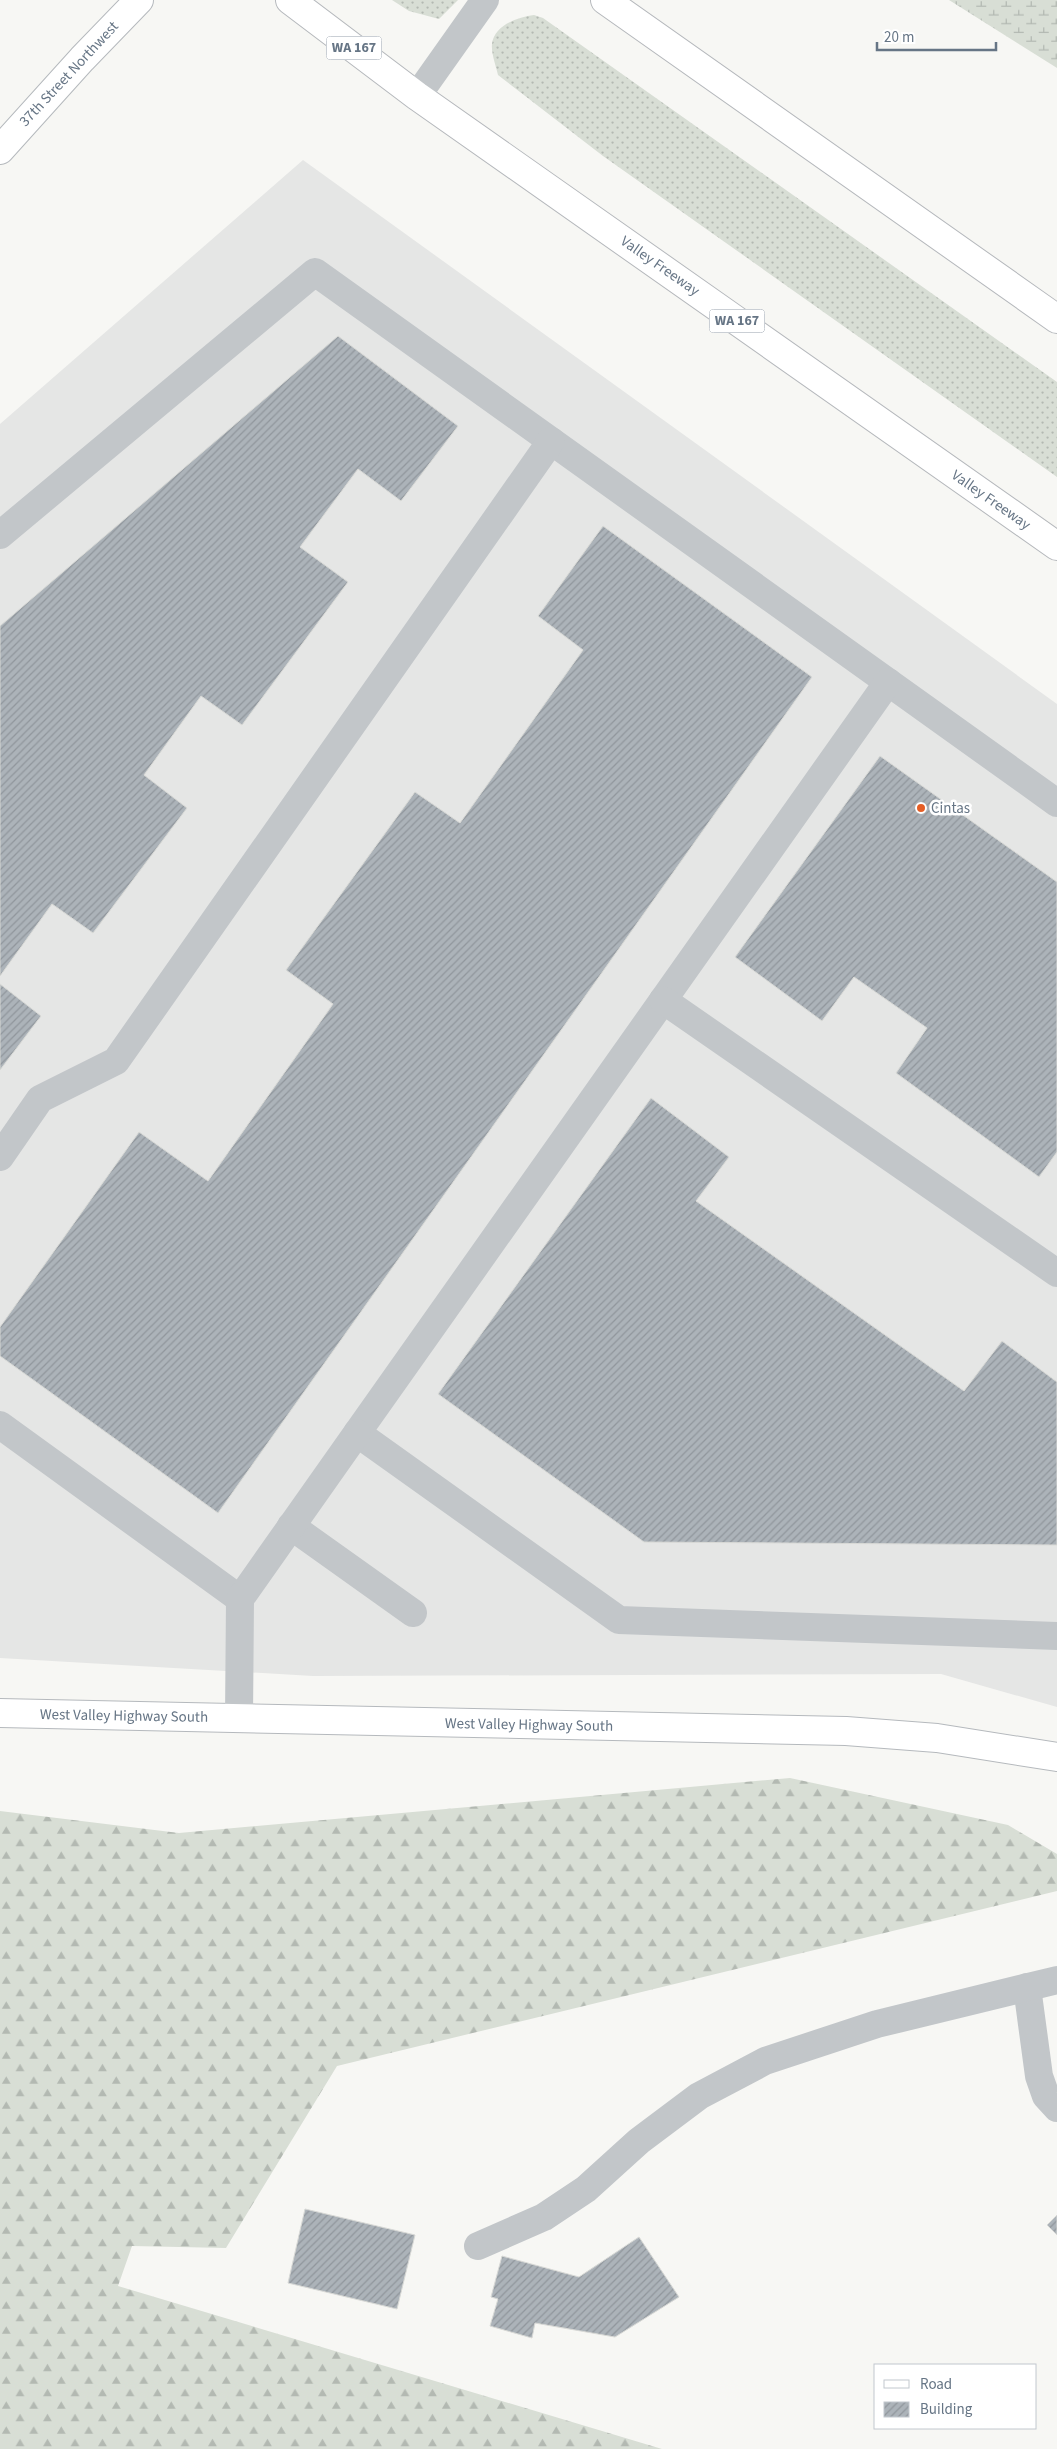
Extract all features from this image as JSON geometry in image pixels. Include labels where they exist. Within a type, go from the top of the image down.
[{"type":"main road","name":"37th Street Northwest","points":[[0,150],[82,59],[139,0]]},
{"type":"main road","name":"Valley Freeway","points":[[290,0],[417,96],[1057,546]]},
{"type":"main road","points":[[605,0],[1057,319]]},
{"type":"main road","name":"West Valley Highway South","points":[[0,1714],[846,1731],[937,1738],[1057,1757]]},
{"type":"lane","points":[[417,96],[485,0]]},
{"type":"lane","points":[[0,535],[314,272],[1057,803]]},
{"type":"lane","points":[[2,1151],[40,1099],[116,1061],[551,441]]},
{"type":"lane","points":[[239,1718],[240,1599],[888,682]]},
{"type":"lane","points":[[663,1000],[1057,1273]]},
{"type":"lane","points":[[0,1424],[240,1599]]},
{"type":"lane","points":[[357,1433],[619,1620],[1057,1636]]},
{"type":"lane","points":[[291,1526],[413,1613]]},
{"type":"lane","points":[[478,2246],[544,2217],[586,2188],[639,2141],[699,2096],[765,2061],[877,2024],[1057,1980]]},
{"type":"lane","points":[[1027,1987],[1039,2076],[1046,2096],[1057,2108]]},
{"type":"shaded area","points":[[303,160],[1057,704],[1057,1707],[941,1674],[313,1676],[0,1658],[0,424]]},
{"type":"green space","points":[[392,0],[458,0],[439,19],[409,11]]},
{"type":"green space","points":[[949,0],[1057,0],[1057,68]]},
{"type":"green space","points":[[534,15],[543,18],[1057,382],[1057,477],[603,156],[498,75],[492,51],[492,44],[497,32],[514,20]]},
{"type":"green space","points":[[790,1778],[1008,1825],[1057,1854],[1057,1891],[337,2066],[226,2248],[132,2246],[118,2286],[662,2449],[0,2449],[0,1811],[179,1833]]},
{"type":"building","points":[[338,336],[458,426],[401,501],[358,469],[300,547],[348,582],[242,725],[201,696],[144,775],[187,808],[93,933],[52,904],[0,976],[0,626]]},
{"type":"building","points":[[603,526],[812,677],[218,1513],[0,1356],[0,1327],[139,1132],[208,1181],[333,1004],[286,970],[415,792],[460,823],[583,650],[538,616]]},
{"type":"building","points":[[880,756],[1057,882],[1057,1152],[1039,1177],[896,1073],[927,1028],[854,977],[822,1021],[735,957]]},
{"type":"building","points":[[0,984],[41,1016],[0,1070]]},
{"type":"building","points":[[651,1098],[729,1157],[696,1201],[964,1391],[1002,1341],[1057,1382],[1057,1545],[644,1542],[438,1394]]},
{"type":"building","points":[[305,2209],[415,2235],[397,2309],[288,2283]]},
{"type":"building","points":[[1057,2215],[1057,2235],[1047,2225]]},
{"type":"building","points":[[639,2237],[679,2297],[615,2337],[535,2323],[532,2338],[490,2326],[498,2299],[491,2297],[502,2256],[579,2277]]},
{"type":"place","name":"Cintas","points":[[921,808]]}]
